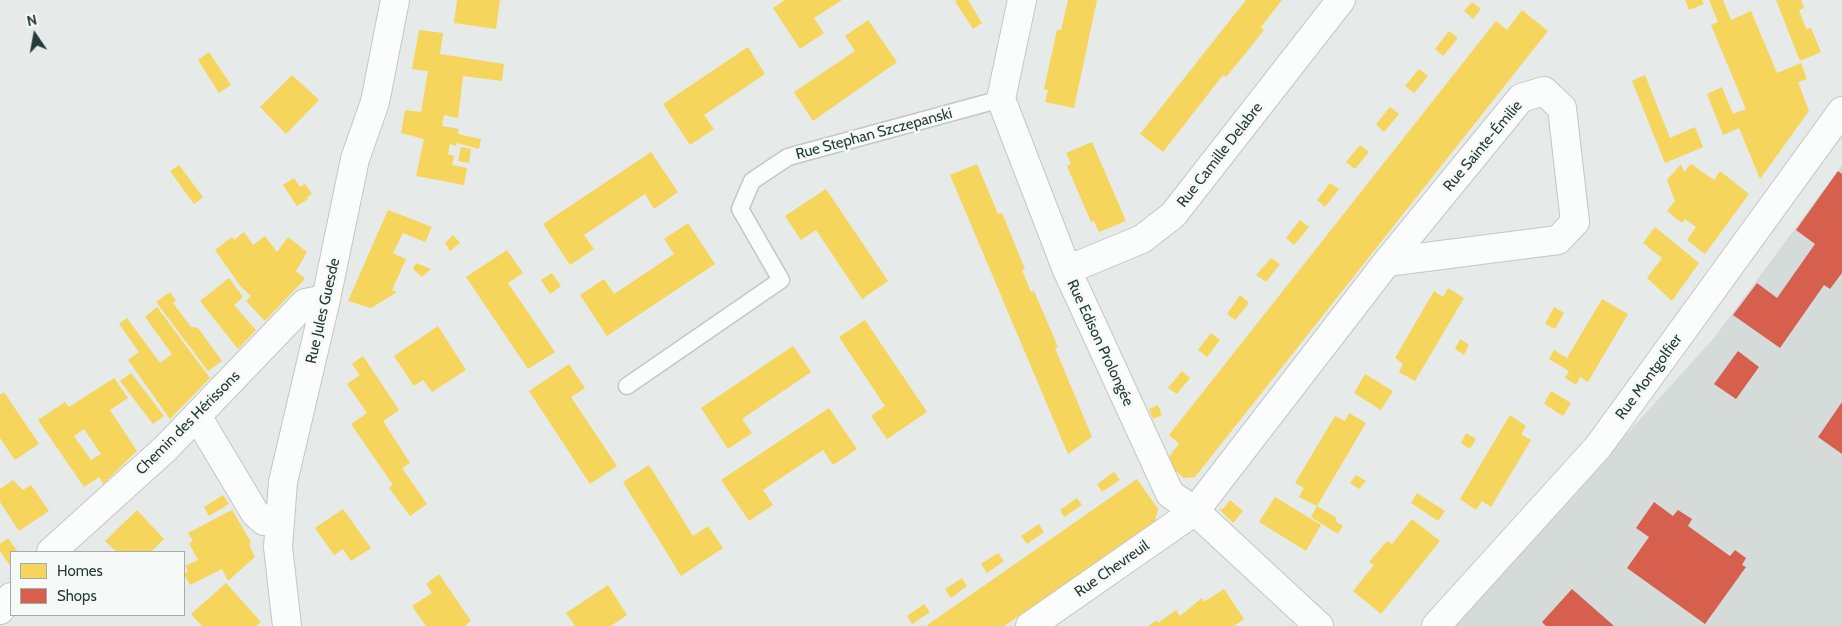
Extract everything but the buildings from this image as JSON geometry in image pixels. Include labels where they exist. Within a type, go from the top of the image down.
[{"type":"street","name":"Rue Jules Guesde","points":[[287,626],[278,547],[283,482],[326,300],[355,159],[375,102],[395,0]]},
{"type":"street","points":[[1001,99],[1022,0]]},
{"type":"street","name":"Rue Camille Delabre","points":[[1067,270],[1142,239],[1173,216],[1341,0]]},
{"type":"street","name":"Rue Sainte-Émilie","points":[[1195,511],[1387,262],[1521,98],[1544,92],[1562,108],[1575,222],[1558,240],[1387,262]]},
{"type":"street","name":"Rue Edison Prolongée","points":[[1001,99],[1067,270],[1170,494],[1195,511],[1319,626]]},
{"type":"street","name":"Rue Montgolfier","points":[[1436,626],[1598,447],[1842,112]]},
{"type":"street","name":"Chemin des Hérissons","points":[[52,551],[166,448],[305,303],[326,300]]},
{"type":"street","points":[[197,416],[255,514],[264,521],[279,521]]},
{"type":"street","name":"Rue Chevreuil","points":[[1030,626],[1195,511]]},
{"type":"street","points":[[0,610],[10,598]]},
{"type":"lane","name":"Rue Stephan Szczepanski","points":[[627,386],[781,280],[740,209],[752,181],[788,157],[1001,99]]},
{"type":"shaded area","points":[[1842,165],[1842,626],[1452,626],[1714,338]]}]
